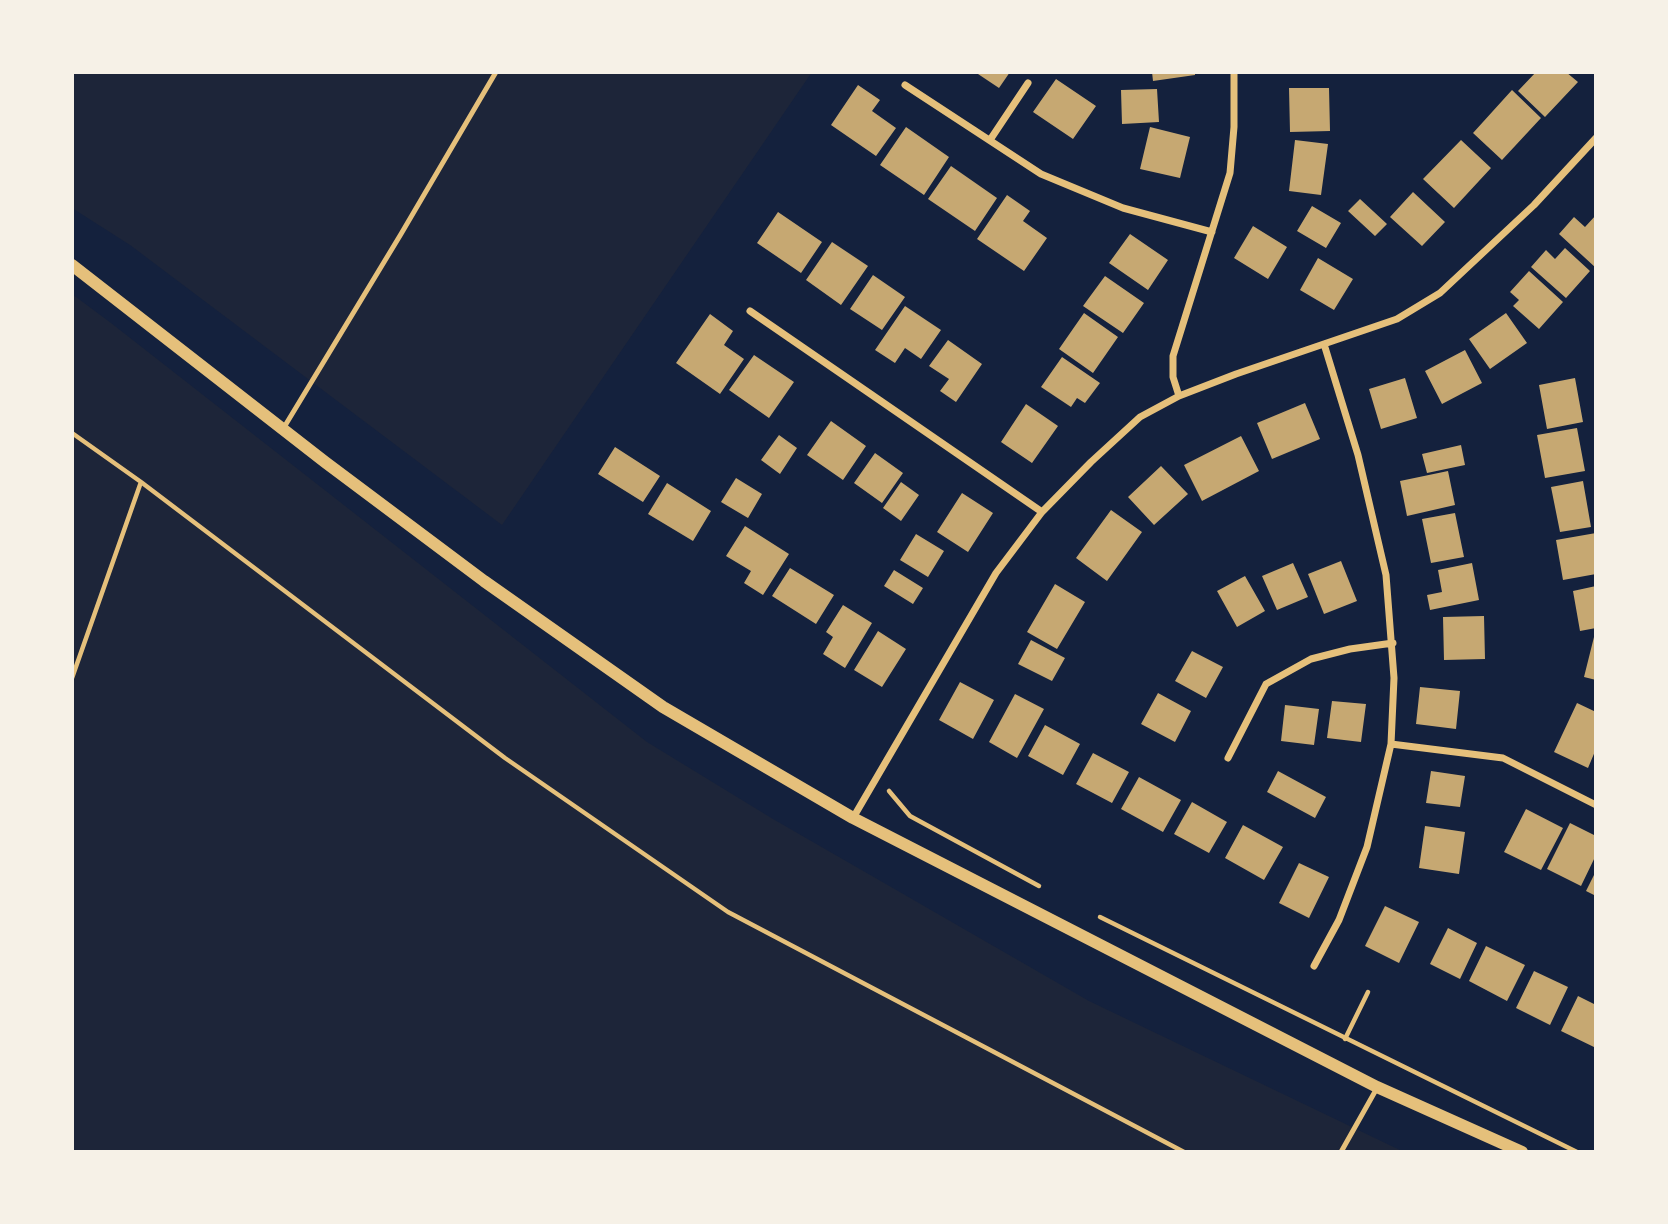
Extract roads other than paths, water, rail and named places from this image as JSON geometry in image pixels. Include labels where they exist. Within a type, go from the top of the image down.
[{"type":"street","points":[[1179,396],[1173,377],[1173,356],[1230,173],[1234,127],[1234,72]]},
{"type":"street","points":[[989,140],[1028,83]]},
{"type":"street","points":[[905,85],[1041,174],[1123,208],[1212,232]]},
{"type":"street","points":[[853,818],[996,573],[1042,512],[1091,461],[1140,418],[1179,396],[1398,319],[1440,293],[1534,205],[1596,138]]},
{"type":"street","points":[[72,265],[484,581],[663,707],[853,818],[1377,1087],[1522,1152]]},
{"type":"street","points":[[750,311],[1042,512]]},
{"type":"street","points":[[1314,967],[1339,920],[1367,847],[1391,744],[1394,678],[1386,575],[1358,455],[1324,344]]},
{"type":"street","points":[[1228,758],[1266,684],[1311,659],[1350,649],[1393,643]]},
{"type":"street","points":[[1391,744],[1503,758],[1596,805]]},
{"type":"lane","points":[[283,429],[496,72]]},
{"type":"lane","points":[[1341,1152],[1377,1087]]}]
